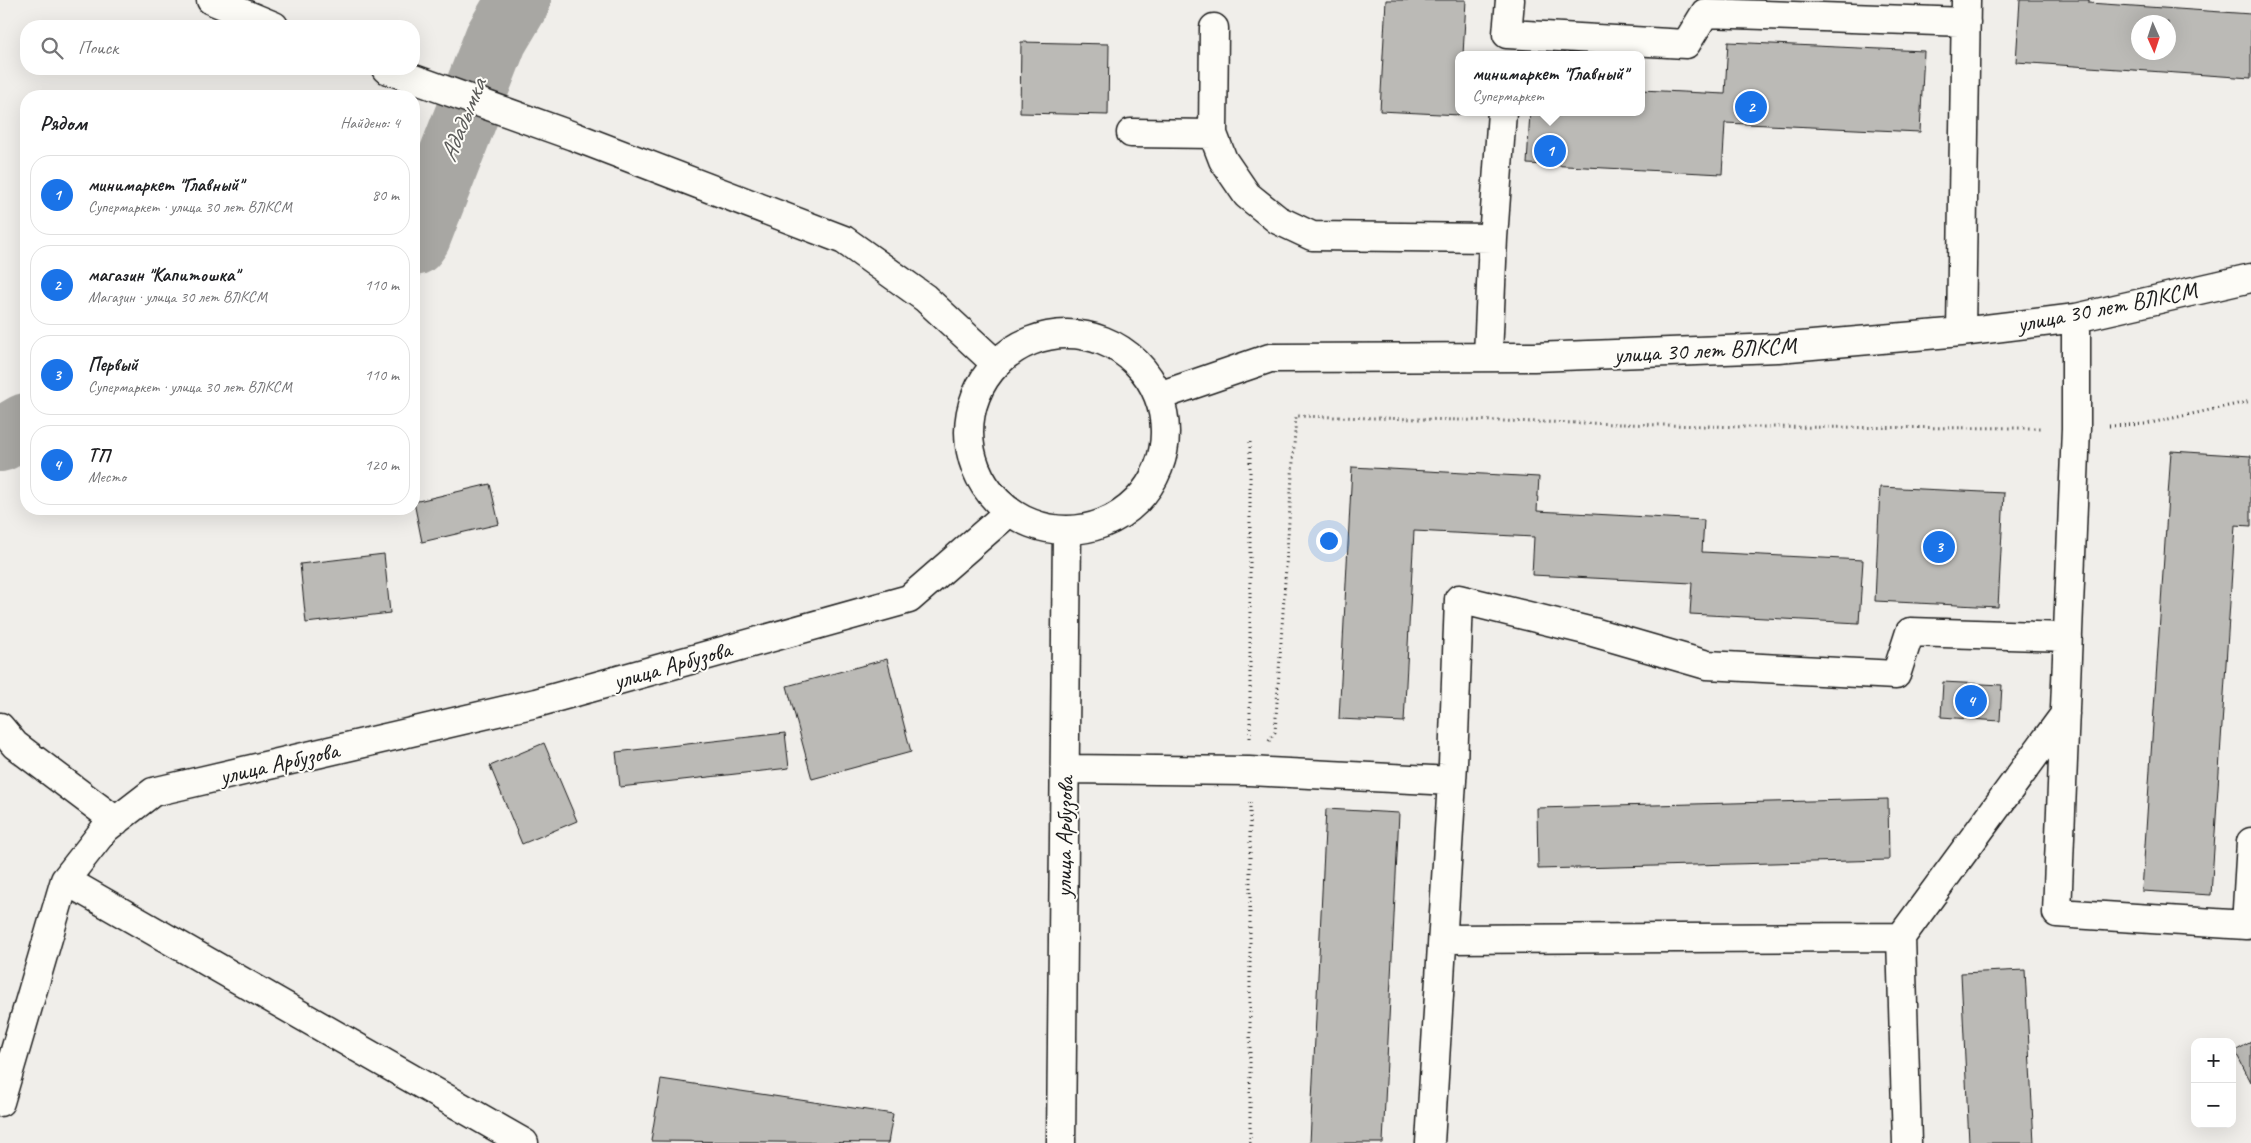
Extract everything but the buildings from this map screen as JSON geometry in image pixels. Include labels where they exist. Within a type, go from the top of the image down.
[{"type":"street","points":[[211,0],[259,20]]},
{"type":"street","points":[[1510,0],[1506,44],[1686,44],[1705,13],[1966,11],[1961,332]]},
{"type":"street","points":[[1214,28],[1213,134],[1223,160],[1247,195],[1278,220],[1312,236],[1493,238]]},
{"type":"street","points":[[404,75],[573,136],[844,240],[925,298],[996,364]]},
{"type":"street","points":[[1488,356],[1493,238],[1502,116]]},
{"type":"street","points":[[1131,133],[1213,134]]},
{"type":"street","name":"улица 30 лет ВЛКСМ","points":[[1159,396],[1270,358],[1534,357],[1778,348],[1961,332],[2076,318],[2251,278]]},
{"type":"street","points":[[2076,318],[2076,428],[2057,912],[2246,925],[2251,842]]},
{"type":"street","points":[[1058,335],[1084,336],[1109,344],[1130,357],[1147,376],[1159,396],[1166,439],[1159,467],[1148,488],[1127,510],[1102,524],[1067,531],[1034,525],[1009,512],[988,491],[976,469],[969,444],[969,421],[974,399],[996,364],[1006,355],[1032,340],[1058,335]]},
{"type":"street","name":"улица Арбузова","points":[[65,880],[105,829],[153,792],[536,703],[908,599],[1009,512]]},
{"type":"street","name":"улица Арбузова","points":[[1061,1143],[1067,531]]},
{"type":"street","points":[[1430,1143],[1452,781],[1459,599],[1592,632],[1707,665],[1896,676],[1910,632],[2068,637]]},
{"type":"street","points":[[1907,1143],[1901,937],[2065,714]]},
{"type":"street","points":[[0,727],[15,745],[116,821]]},
{"type":"street","points":[[1065,769],[1250,772],[1452,781]]},
{"type":"street","points":[[0,1102],[65,880],[524,1143]]},
{"type":"street","points":[[1443,939],[1901,937]]},
{"type":"path","points":[[1250,772],[1274,732],[1296,416],[1746,426],[2076,428],[2146,424],[2251,401]]},
{"type":"waterway","name":"Ададымка","points":[[420,234],[496,39],[519,0]]},
{"type":"waterway","name":"Ададымка","points":[[0,440],[20,428]]},
{"type":"place","name":"магазин \"Капитошка\"","points":[[1751,107]]},
{"type":"place","name":"минимаркет \"Главный\"","points":[[1550,151]]},
{"type":"place","name":"Первый","points":[[1939,547]]},
{"type":"place","name":"ТП","points":[[1971,701]]}]
